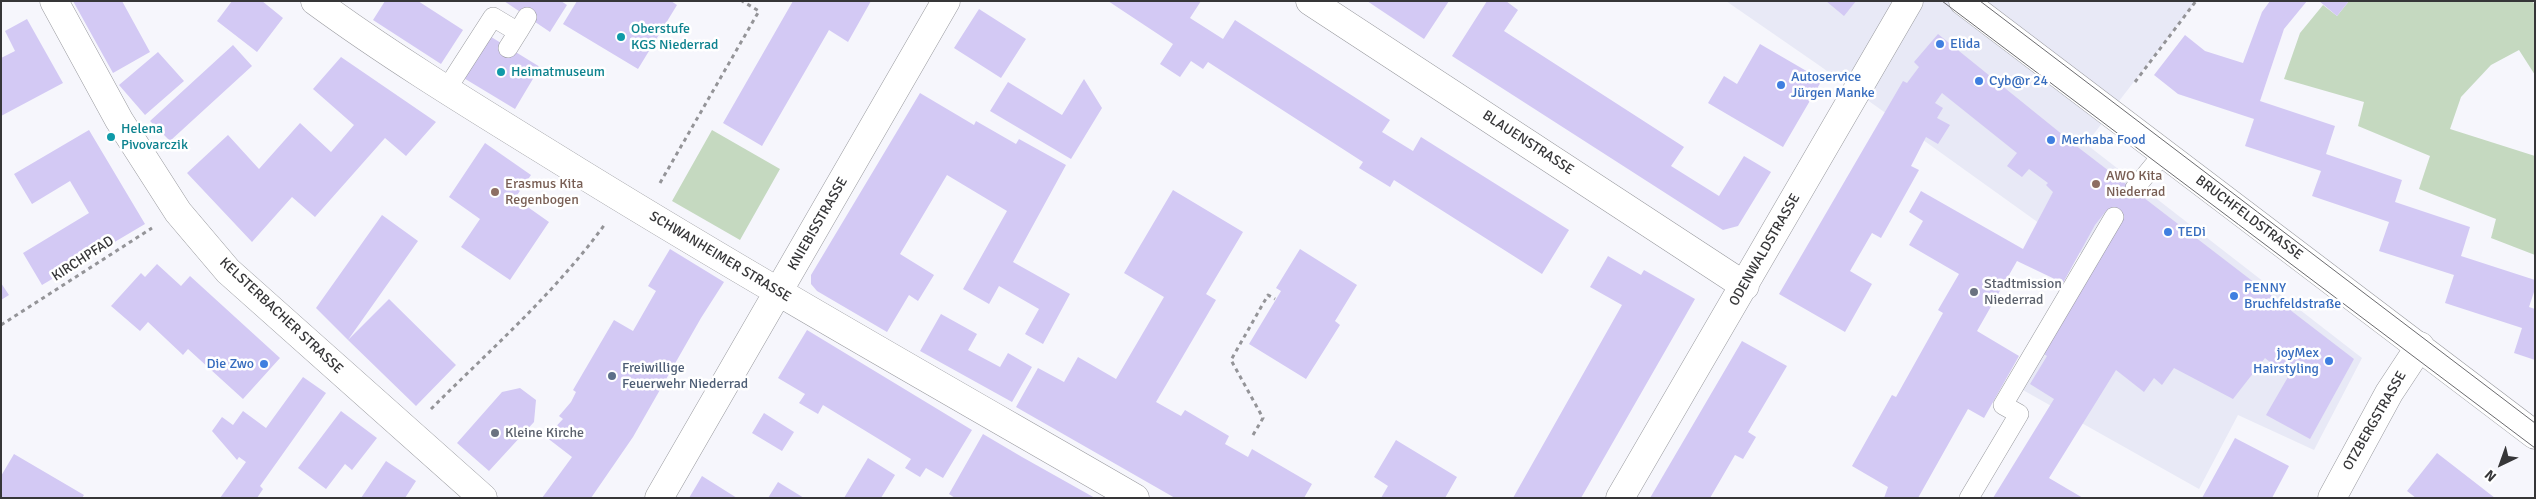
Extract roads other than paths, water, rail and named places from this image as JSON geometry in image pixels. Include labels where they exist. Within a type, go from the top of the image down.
[{"type":"street","name":"KELSTERBACHER STRASSE","points":[[54,1],[119,120],[178,212],[228,271],[483,498]]},
{"type":"street","name":"SCHWANHEIMER STRASSE","points":[[315,1],[357,32],[446,90],[633,205],[779,293],[1135,498]]},
{"type":"street","name":"KNIEBISSTRASSE","points":[[659,498],[946,1]]},
{"type":"street","name":"BLAUENSTRASSE","points":[[1310,1],[1745,286]]},
{"type":"street","name":"ODENWALDSTRASSE","points":[[1620,498],[1909,1]]},
{"type":"street","name":"BRUCHFELDSTRASSE","points":[[1963,1],[2535,434]]},
{"type":"street","name":"OTZBERGSTRASSE","points":[[2332,498],[2389,393],[2420,346]]},
{"type":"lane","points":[[446,90],[493,18],[518,32]]},
{"type":"lane","points":[[2135,188],[2163,154]]},
{"type":"lane","points":[[1969,498],[2019,414],[2003,405],[2114,217]]},
{"type":"tram line","points":[[1942,1],[2535,448]]},
{"type":"tram line","points":[[1980,1],[2535,423]]},
{"type":"place","name":"Oberstufe KGS Niederrad","points":[[621,37]]},
{"type":"place","name":"Elida","points":[[1940,44]]},
{"type":"place","name":"Heimatmuseum","points":[[501,72]]},
{"type":"place","name":"Cyb@r 24","points":[[1979,81]]},
{"type":"place","name":"Autoservice Jürgen Manke","points":[[1781,85]]},
{"type":"place","name":"Helena Pivovarczik","points":[[111,137]]},
{"type":"place","name":"Merhaba Food","points":[[2051,140]]},
{"type":"place","name":"AWO Kita Niederrad","points":[[2096,184]]},
{"type":"place","name":"Erasmus Kita Regenbogen","points":[[495,192]]},
{"type":"place","name":"TEDi","points":[[2168,232]]},
{"type":"place","name":"Stadtmission Niederrad","points":[[1974,292]]},
{"type":"place","name":"PENNY Bruchfeldstraße","points":[[2234,296]]},
{"type":"place","name":"joyMex Hairstyling","points":[[2329,361]]},
{"type":"place","name":"Die Zwo","points":[[264,364]]},
{"type":"place","name":"Freiwillige Feuerwehr Niederrad","points":[[612,376]]},
{"type":"place","name":"Kleine Kirche","points":[[495,433]]}]
